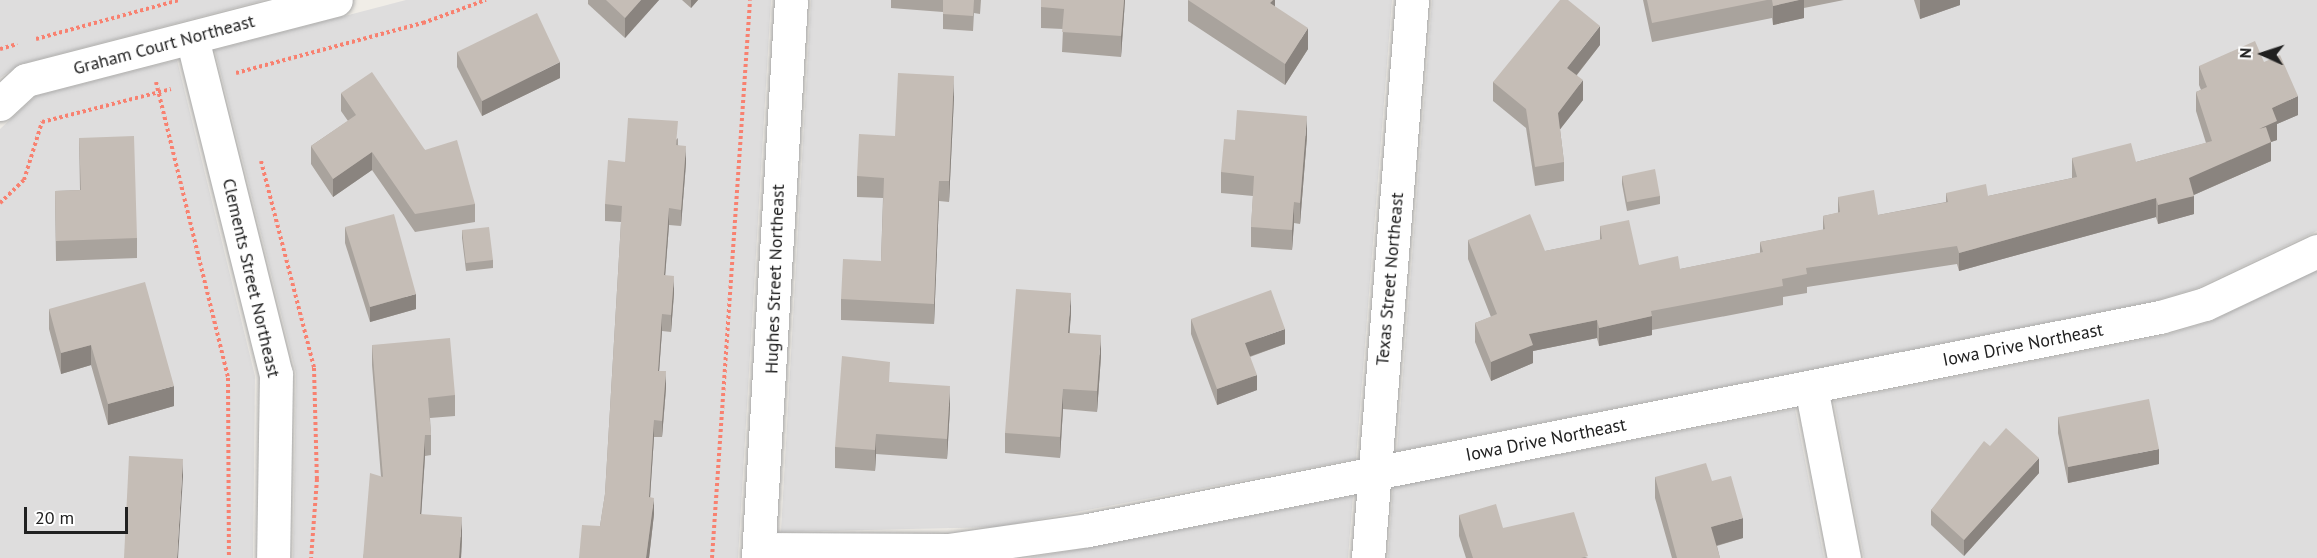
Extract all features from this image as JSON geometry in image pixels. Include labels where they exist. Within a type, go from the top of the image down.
[{"type":"street","name":"Graham Court Northeast","points":[[0,104],[26,80],[336,0]]},
{"type":"street","name":"Hughes Street Northeast","points":[[759,554],[791,0]]},
{"type":"street","name":"Texas Street Northeast","points":[[1368,558],[1412,0]]},
{"type":"street","name":"Clements Street Northeast","points":[[192,38],[276,374],[273,558]]},
{"type":"street","name":"Iowa Drive Northeast","points":[[759,554],[948,550],[1001,544],[1375,473],[2160,317],[2205,304],[2317,251]]},
{"type":"street","points":[[1811,387],[1844,558]]},
{"type":"path","points":[[0,49],[180,0]]},
{"type":"path","points":[[712,558],[750,0]]},
{"type":"path","points":[[134,12],[146,50],[228,378],[229,558]]},
{"type":"shaded area","points":[[0,0],[265,0],[20,64],[0,78]]},
{"type":"shaded area","points":[[406,0],[771,0],[738,558],[293,558],[296,373],[215,50]]},
{"type":"shaded area","points":[[811,0],[1392,0],[1356,459],[998,527],[781,532]]},
{"type":"shaded area","points":[[1432,0],[2317,0],[2317,231],[2197,288],[2154,301],[1397,451]]},
{"type":"shaded area","points":[[177,60],[255,376],[253,558],[0,558],[0,129],[36,96]]},
{"type":"shaded area","points":[[2317,270],[2317,558],[1864,558],[1834,401],[2165,335],[2212,321]]},
{"type":"shaded area","points":[[1795,409],[1824,558],[1388,558],[1393,487]]},
{"type":"shaded area","points":[[1353,496],[1348,558],[1027,558],[1092,547]]},
{"type":"building","points":[[606,0],[641,0],[625,18]]},
{"type":"building","points":[[943,0],[974,0],[973,16],[943,14]]},
{"type":"building","points":[[1041,0],[1124,0],[1121,36],[1062,32],[1064,9],[1041,7]]},
{"type":"building","points":[[1188,0],[1273,0],[1270,3],[1308,28],[1285,64]]},
{"type":"building","points":[[1560,0],[1568,0],[1600,26],[1567,68],[1583,80],[1558,113],[1564,162],[1535,167],[1526,109],[1493,82]]},
{"type":"building","points":[[1647,0],[1767,0],[1652,23]]},
{"type":"building","points":[[1772,0],[1799,0],[1773,6]]},
{"type":"building","points":[[537,13],[560,62],[482,101],[457,52]]},
{"type":"building","points":[[2255,41],[2264,62],[2280,55],[2298,96],[2272,108],[2277,121],[2259,129],[2266,127],[2271,142],[2189,178],[2194,196],[2158,205],[2156,198],[1959,253],[1957,246],[1806,268],[1807,274],[1782,279],[1783,286],[1651,311],[1652,316],[1599,328],[1597,320],[1529,334],[1533,345],[1491,362],[1475,323],[1497,314],[1468,240],[1530,214],[1545,251],[1602,239],[1600,226],[1629,220],[1639,265],[1678,256],[1680,269],[1763,252],[1760,242],[1825,229],[1823,216],[1840,212],[1838,197],[1874,190],[1878,215],[1948,202],[1946,193],[1986,184],[1988,196],[2077,177],[2072,158],[2131,143],[2136,162],[2212,141],[2196,92],[2207,87],[2199,66]]},
{"type":"building","points":[[372,72],[425,150],[457,140],[475,204],[415,214],[372,152],[333,179],[311,146],[356,115],[341,93]]},
{"type":"building","points":[[898,73],[954,76],[949,181],[939,181],[934,304],[841,299],[843,259],[881,261],[884,178],[857,176],[859,134],[895,136]]},
{"type":"building","points":[[1237,110],[1307,116],[1300,203],[1294,202],[1292,230],[1251,227],[1254,176],[1221,172],[1224,139],[1235,140]]},
{"type":"building","points":[[628,118],[678,121],[676,145],[686,146],[681,210],[669,208],[664,275],[674,276],[671,315],[662,314],[658,371],[666,371],[662,421],[654,420],[649,497],[654,498],[646,558],[579,558],[582,525],[600,526],[605,494],[622,206],[605,204],[608,160],[625,162]]},
{"type":"building","points":[[134,136],[137,238],[56,241],[55,191],[81,190],[79,138]]},
{"type":"building","points":[[1655,169],[1660,196],[1627,202],[1622,176]]},
{"type":"building","points":[[394,214],[416,294],[370,307],[345,227]]},
{"type":"building","points":[[489,227],[493,260],[466,263],[462,230]]},
{"type":"building","points":[[145,282],[174,386],[108,404],[91,345],[61,353],[49,309]]},
{"type":"building","points":[[1016,289],[1071,293],[1068,333],[1101,335],[1097,391],[1063,389],[1060,437],[1005,433]]},
{"type":"building","points":[[1271,290],[1285,329],[1245,343],[1257,375],[1217,389],[1191,319]]},
{"type":"building","points":[[450,338],[455,395],[428,398],[431,435],[425,435],[420,514],[462,517],[459,558],[363,558],[370,473],[383,477],[372,345]]},
{"type":"building","points":[[842,356],[890,362],[889,382],[950,386],[947,439],[876,434],[875,450],[835,447]]},
{"type":"building","points":[[2149,399],[2159,449],[2068,467],[2058,417]]},
{"type":"building","points":[[2006,428],[2039,458],[1964,540],[1931,510],[1984,441],[1990,446]]},
{"type":"building","points":[[129,456],[183,459],[177,558],[124,558]]},
{"type":"building","points":[[1706,463],[1712,481],[1731,476],[1743,518],[1711,527],[1720,558],[1677,558],[1655,477]]},
{"type":"building","points":[[1496,504],[1503,528],[1574,512],[1588,556],[1581,558],[1473,558],[1459,515]]}]
